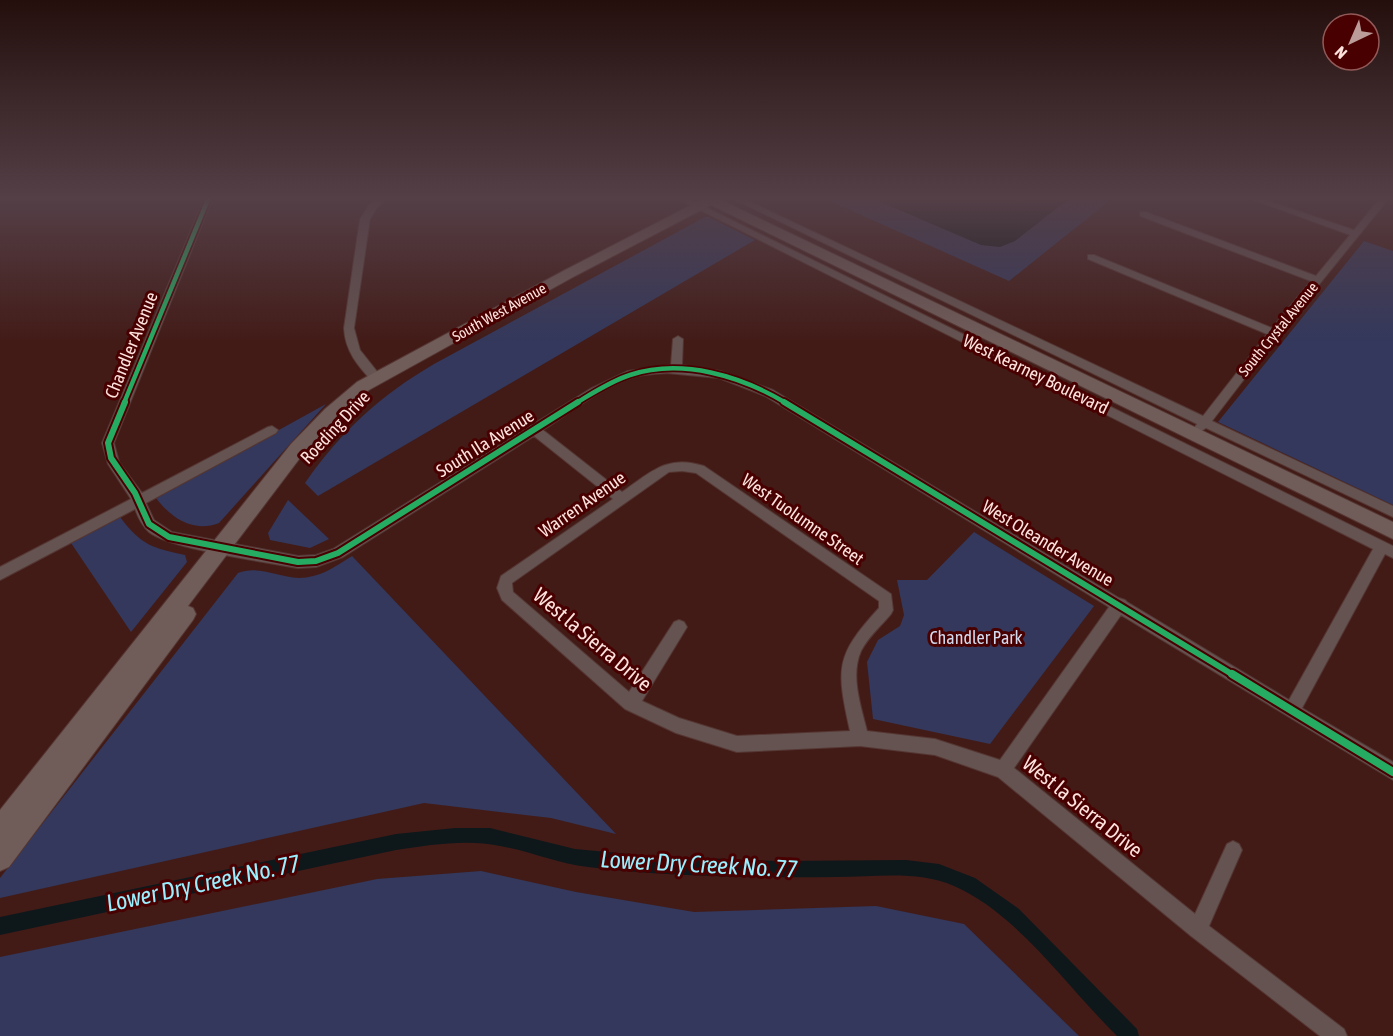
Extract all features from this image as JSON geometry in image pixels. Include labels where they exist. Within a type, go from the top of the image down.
[{"type":"street","name":"Chandler Avenue","points":[[189,245],[110,436],[108,452],[110,459],[136,493],[142,513],[159,532],[169,537],[276,560],[316,561]]},
{"type":"street","points":[[361,245],[349,338],[357,357],[377,379]]},
{"type":"street","name":"South West Avenue","points":[[377,379],[622,245]]},
{"type":"street","name":"West Kearney Boulevard","points":[[798,245],[1389,543]]},
{"type":"street","name":"West Kearney Boulevard","points":[[806,245],[1200,428],[1393,512]]},
{"type":"street","name":"West Kearney Boulevard","points":[[831,245],[1200,428],[1389,543]]},
{"type":"street","points":[[1226,245],[1317,280]]},
{"type":"street","name":"South Crystal Avenue","points":[[1200,428],[1346,245]]},
{"type":"street","points":[[1091,257],[1274,333]]},
{"type":"street","points":[[676,369],[678,339]]},
{"type":"street","name":"South Ila Avenue","points":[[316,561],[338,553],[594,392],[631,374],[676,369]]},
{"type":"street","name":"West Oleander Avenue","points":[[676,369],[726,375],[748,382],[769,393],[1120,604],[1393,772]]},
{"type":"street","name":"Roeding Drive","points":[[0,831],[227,548],[326,432],[371,390],[377,379]]},
{"type":"street","points":[[0,574],[272,430]]},
{"type":"street","points":[[535,430],[621,498]]},
{"type":"street","name":"Warren Avenue","points":[[507,596],[504,588],[506,580],[666,468],[682,466],[699,469]]},
{"type":"street","name":"West Tuolumne Street","points":[[699,469],[886,598],[886,610],[854,651],[850,669],[849,688],[860,738]]},
{"type":"street","points":[[1292,710],[1389,543]]},
{"type":"street","name":"Roeding Drive","points":[[0,858],[227,548]]},
{"type":"street","name":"West la Sierra Drive","points":[[507,596],[631,704],[676,725],[737,744],[860,738],[935,747],[1004,770],[1198,928],[1337,1036]]},
{"type":"street","points":[[1004,770],[1120,604]]},
{"type":"street","points":[[631,704],[679,627]]},
{"type":"street","points":[[1198,928],[1233,850]]},
{"type":"green space","points":[[653,245],[746,245],[318,496],[305,483],[332,447],[396,388],[434,364]]},
{"type":"green space","points":[[929,245],[1054,245],[1009,281]]},
{"type":"green space","points":[[1360,245],[1377,245],[1393,251],[1393,505],[1218,422]]},
{"type":"green space","points":[[326,404],[219,523],[200,526],[183,522],[169,512],[156,498]]},
{"type":"green space","points":[[288,500],[329,539],[310,548],[270,540],[268,533]]},
{"type":"green space","points":[[120,517],[134,534],[148,544],[185,555],[187,562],[131,632],[71,543]]},
{"type":"green space","name":"Chandler Park","points":[[974,532],[1094,606],[990,744],[873,719],[867,662],[878,640],[900,626],[904,615],[897,580],[927,580]]},
{"type":"green space","points":[[352,556],[616,834],[551,818],[424,803],[0,898],[0,878],[238,573],[253,570],[306,578],[327,571]]},
{"type":"green space","points":[[481,871],[576,892],[694,912],[876,906],[964,924],[1079,1036],[0,1036],[0,957],[377,879]]},
{"type":"waterway","name":"Lower Dry Creek No. 77","points":[[0,926],[396,842],[455,836],[490,836],[575,857],[619,862],[746,869],[923,869],[939,872],[969,884],[1013,915],[1130,1036]]},
{"type":"cycle path","points":[[189,245],[108,443],[114,464],[135,493],[149,524],[169,537],[298,562],[316,561],[338,553],[594,392],[617,380],[632,374],[667,369],[702,371],[737,379],[769,393],[1393,772]]}]
